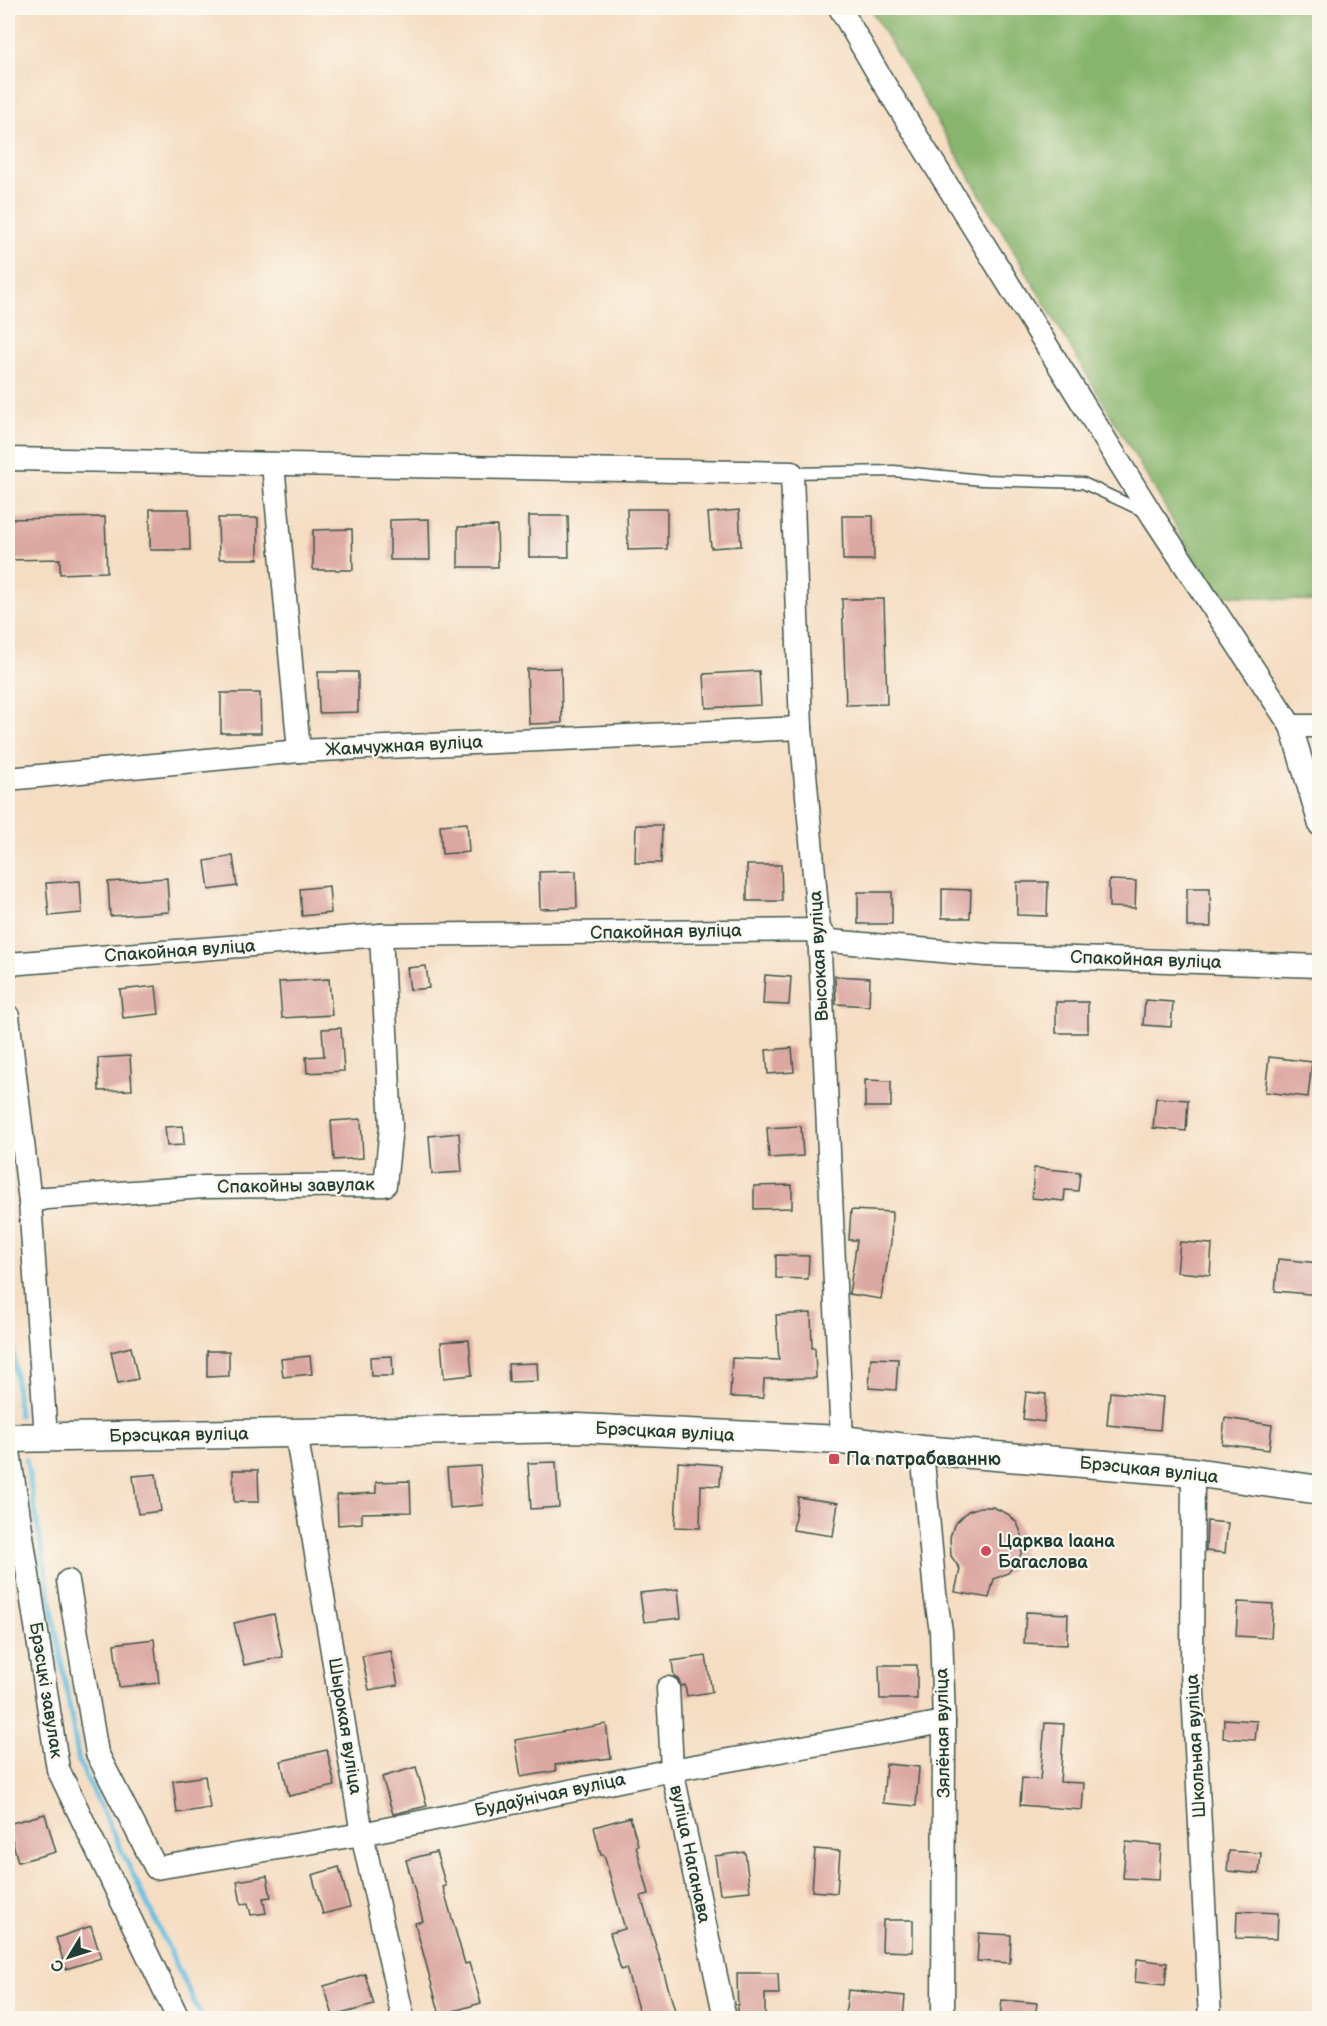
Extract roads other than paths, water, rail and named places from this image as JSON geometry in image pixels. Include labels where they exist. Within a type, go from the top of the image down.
[{"type":"street","points":[[840,8],[880,77],[1152,515],[1291,726],[1320,825]]},
{"type":"street","points":[[8,459],[792,472]]},
{"type":"street","points":[[273,464],[299,752]]},
{"type":"street","name":"Высокая вуліца","points":[[792,472],[801,728],[819,930],[842,1440]]},
{"type":"street","points":[[1291,726],[1320,726]]},
{"type":"street","name":"Жамчужная вуліца","points":[[8,779],[299,752],[801,728]]},
{"type":"street","name":"Спакойная вуліца","points":[[8,964],[381,935],[819,930],[830,941],[986,955],[1320,966]]},
{"type":"street","name":"Спакойны завулак","points":[[30,1202],[47,1197],[204,1187],[385,1185],[391,1127],[381,935]]},
{"type":"street","points":[[8,1016],[30,1202],[46,1438]]},
{"type":"street","name":"Брэсцкая вуліца","points":[[8,1438],[578,1428],[842,1440],[922,1450],[1193,1472],[1320,1490]]},
{"type":"street","name":"Шырокая вуліца","points":[[296,1432],[362,1834],[404,2019]]},
{"type":"street","name":"Брэсцкі завулак","points":[[8,1444],[58,1769],[178,2019]]},
{"type":"street","name":"Зялёная вуліца","points":[[922,1450],[935,1593],[941,1631],[944,1722],[943,2019]]},
{"type":"street","name":"Школьная вуліца","points":[[1193,1472],[1192,1672],[1210,2019]]},
{"type":"street","name":"Будаўнічая вуліца","points":[[68,1581],[97,1753],[156,1868],[362,1834],[672,1770],[944,1722]]},
{"type":"street","name":"вуліца Наганава","points":[[668,1688],[672,1770],[725,2019]]},
{"type":"lane","points":[[792,472],[894,471],[982,480],[1083,483],[1152,515]]},
{"type":"waterway","points":[[8,1291],[19,1415]]},
{"type":"waterway","points":[[26,1459],[79,1762],[202,2018]]},
{"type":"place","name":"Па патрабаванню","points":[[834,1459]]},
{"type":"place","name":"Царква Іаана Багаслова","points":[[986,1551]]}]
